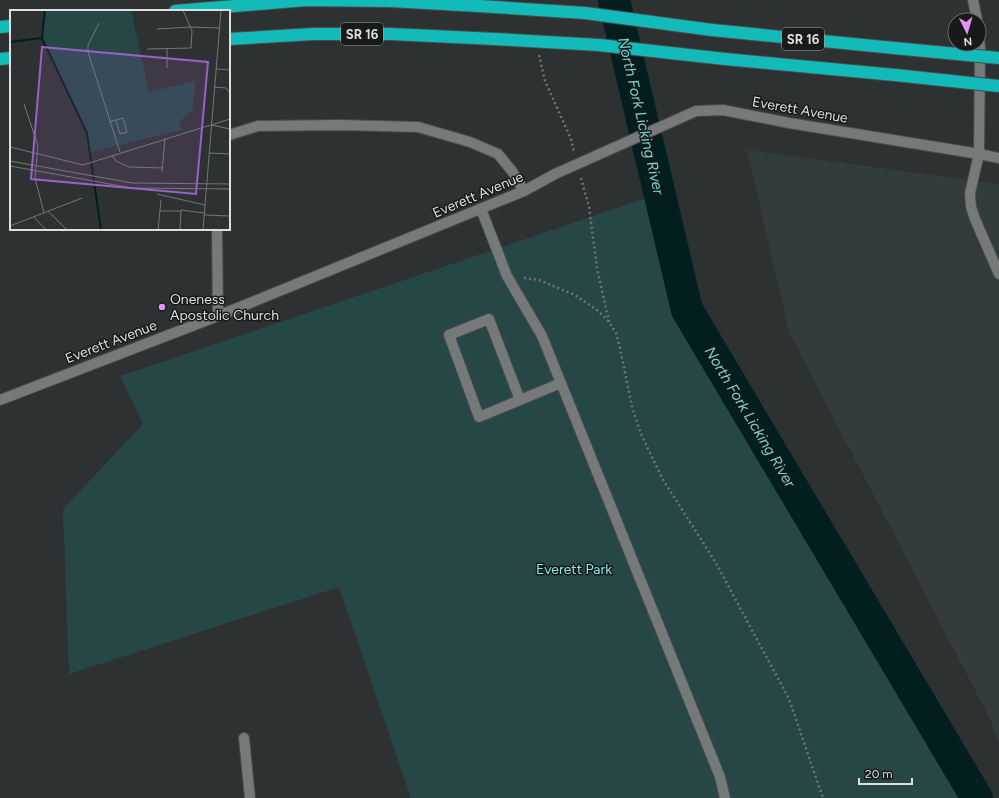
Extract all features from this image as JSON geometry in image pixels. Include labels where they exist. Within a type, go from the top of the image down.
[{"type":"highway","name":"SR 16","points":[[188,10],[306,0],[479,6],[585,13],[712,30],[999,58]]},
{"type":"highway","points":[[0,27],[10,26]]},
{"type":"highway","name":"SR 16","points":[[230,39],[313,34],[391,34],[599,45],[999,86]]},
{"type":"highway","points":[[0,59],[10,58]]},
{"type":"street","points":[[973,0],[975,12]]},
{"type":"street","points":[[980,52],[979,154],[970,193],[971,207],[999,274]]},
{"type":"street","name":"Everett Avenue","points":[[0,400],[218,316],[481,210],[524,191],[555,174],[696,111],[723,110],[999,158]]},
{"type":"street","points":[[230,135],[258,126],[340,125],[418,127],[470,142],[498,154],[512,171],[524,191]]},
{"type":"street","points":[[481,210],[507,276],[542,336],[720,777],[726,798]]},
{"type":"street","points":[[217,230],[218,316]]},
{"type":"street","points":[[520,400],[489,319],[449,334],[479,417],[520,400],[561,383]]},
{"type":"street","points":[[244,738],[250,798]]},
{"type":"path","points":[[507,276],[539,280],[576,296],[597,310],[610,322],[616,333],[632,407],[641,434],[662,478],[716,563],[789,699],[823,798]]},
{"type":"shaded area","points":[[747,150],[999,184],[999,744],[989,717],[789,332]]},
{"type":"green space","name":"Everett Park","points":[[659,194],[687,310],[977,798],[411,798],[339,587],[69,674],[63,509],[143,424],[120,376]]},
{"type":"waterway","name":"North Fork Licking River","points":[[614,0],[687,310],[977,798]]},
{"type":"place","name":"Oneness Apostolic Church","points":[[162,307]]}]
